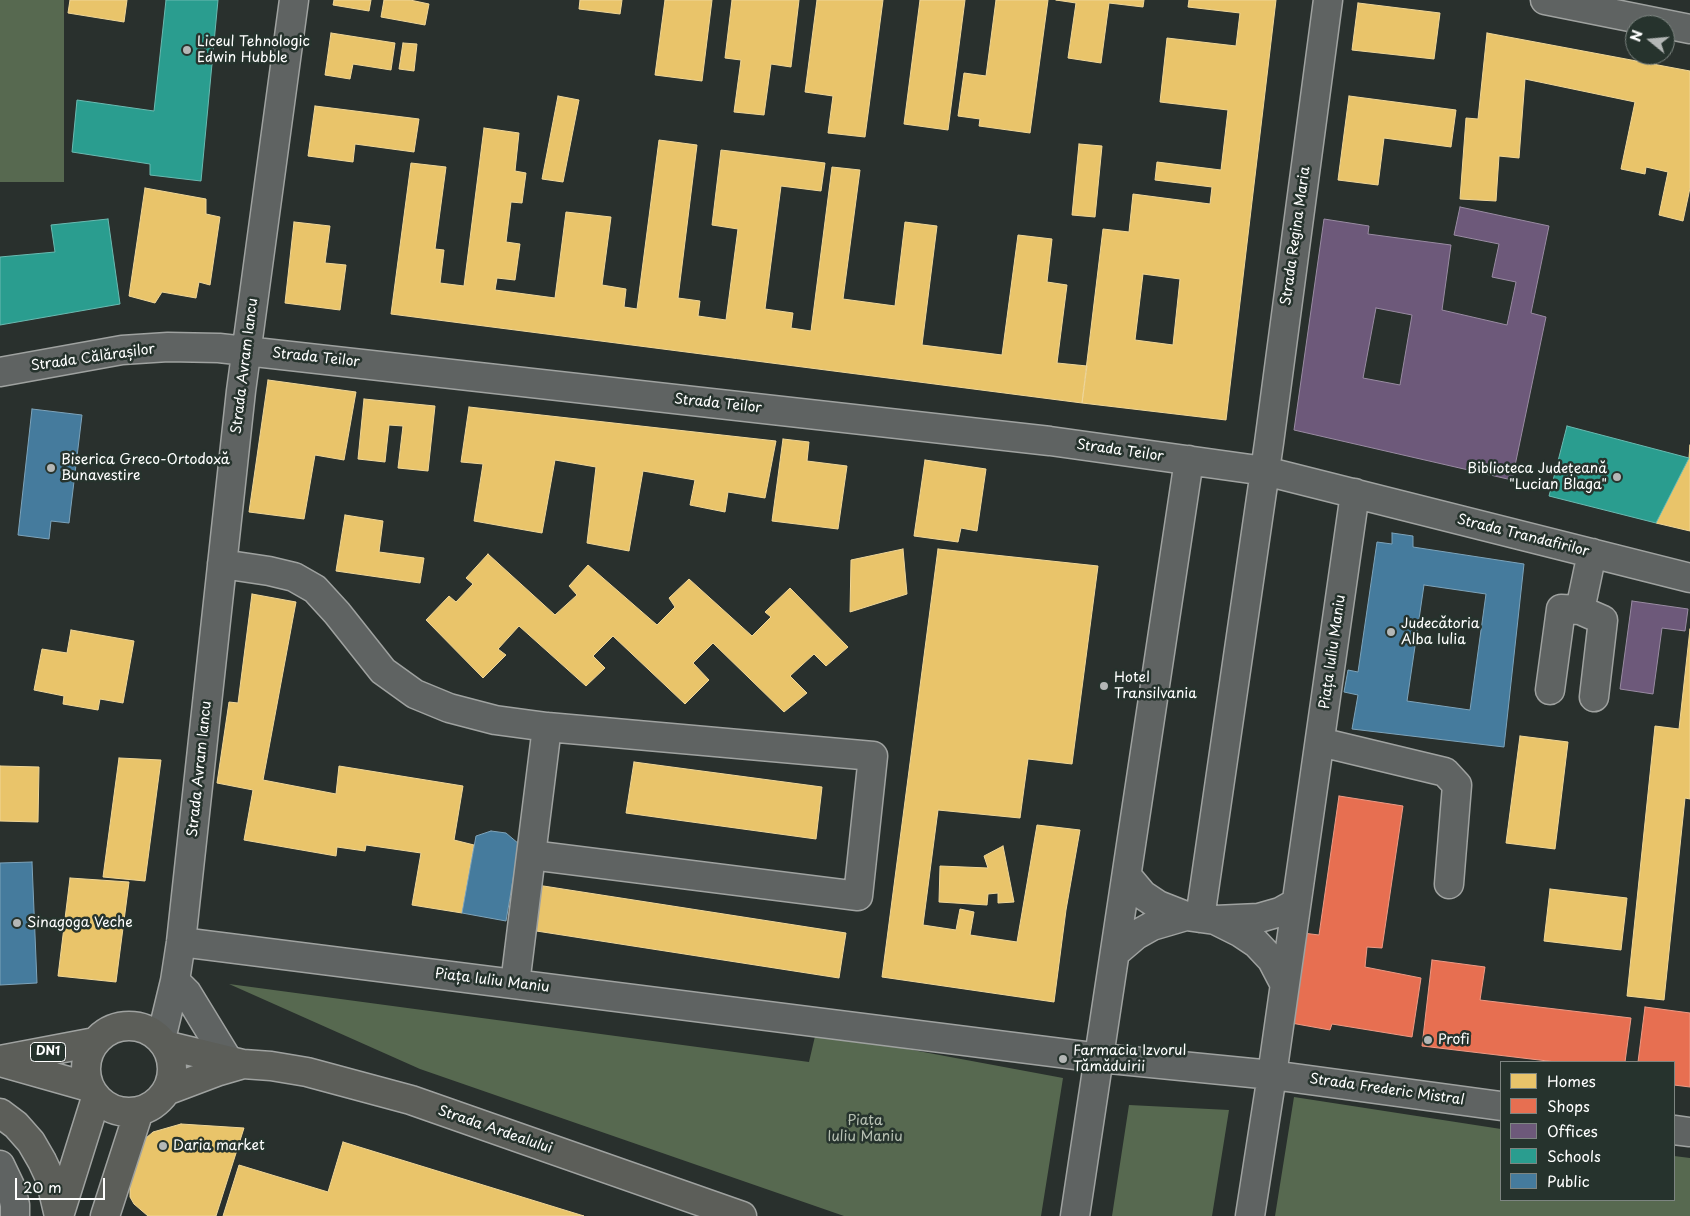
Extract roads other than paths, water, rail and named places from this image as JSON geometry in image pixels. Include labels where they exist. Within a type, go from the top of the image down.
[{"type":"main road","points":[[127,1026],[140,1027],[151,1032],[163,1042],[170,1056],[172,1067],[171,1079],[166,1091],[158,1102],[139,1112],[127,1113],[105,1106],[93,1093],[86,1076],[86,1064],[95,1042],[104,1034],[115,1028],[127,1026]]},
{"type":"main road","name":"DN1","points":[[0,1061],[95,1042]]},
{"type":"main road","name":"Strada Ardealului","points":[[163,1042],[235,1062],[307,1072],[411,1100],[742,1216]]},
{"type":"main road","name":"DN1","points":[[0,1061],[93,1093]]},
{"type":"main road","name":"Strada Ardealului","points":[[166,1091],[219,1071],[235,1062]]},
{"type":"main road","points":[[59,1216],[93,1093]]},
{"type":"main road","points":[[106,1216],[139,1112]]},
{"type":"main road","points":[[0,1113],[16,1125],[31,1142],[42,1161],[50,1178],[59,1216]]},
{"type":"street","name":"Strada Avram Iancu","points":[[163,1042],[181,942],[246,351],[294,0]]},
{"type":"street","name":"Strada Regina Maria","points":[[1264,471],[1328,0]]},
{"type":"street","points":[[1545,0],[1690,29]]},
{"type":"street","name":"Strada Călărașilor","points":[[0,372],[122,350],[176,347],[246,351]]},
{"type":"street","name":"Strada Teilor","points":[[246,351],[1050,441],[1190,460]]},
{"type":"street","points":[[1075,1216],[1190,460],[1264,471],[1355,493]]},
{"type":"street","points":[[1200,918],[1264,471]]},
{"type":"street","name":"Strada Trandafirilor","points":[[1355,493],[1690,578]]},
{"type":"street","name":"Piața Iuliu Maniu","points":[[1250,1216],[1272,1075],[1355,493]]},
{"type":"street","points":[[1580,610],[1592,553]]},
{"type":"street","points":[[222,564],[294,577],[315,589],[337,613],[383,671],[415,694],[458,711],[496,720],[546,727],[873,756],[858,896],[531,855]]},
{"type":"street","points":[[1550,690],[1561,609],[1580,610],[1603,620],[1594,697]]},
{"type":"street","points":[[515,984],[546,727]]},
{"type":"street","points":[[1320,742],[1444,772],[1457,785],[1449,884]]},
{"type":"street","points":[[1127,876],[1143,895],[1158,905],[1241,933],[1256,943],[1272,960],[1284,983]]},
{"type":"street","points":[[1116,952],[1136,935],[1152,926],[1200,918],[1259,918],[1280,912],[1296,903]]},
{"type":"street","name":"Piața Iuliu Maniu","points":[[181,942],[1100,1058],[1272,1075]]},
{"type":"street","points":[[175,981],[187,993],[235,1062]]},
{"type":"street","name":"Strada Frederic Mistral","points":[[1272,1075],[1500,1106]]},
{"type":"street","points":[[1675,1130],[1690,1132]]},
{"type":"street","points":[[0,1165],[11,1188],[15,1205],[15,1216]]},
{"type":"place","name":"Liceul Tehnologic Edwin Hubble","points":[[187,50]]},
{"type":"place","name":"Biserica Greco-Ortodoxă Bunavestire","points":[[51,468]]},
{"type":"place","name":"Biblioteca Județeană \"Lucian Blaga\"","points":[[1617,477]]},
{"type":"place","name":"Judecătoria Alba Iulia","points":[[1391,632]]},
{"type":"place","name":"Hotel Transilvania","points":[[1104,686]]},
{"type":"place","name":"Sinagoga Veche","points":[[17,923]]},
{"type":"place","name":"Profi","points":[[1428,1040]]},
{"type":"place","name":"Farmacia Izvorul Tămăduirii","points":[[1063,1059]]},
{"type":"place","name":"Daria market","points":[[163,1146]]}]
